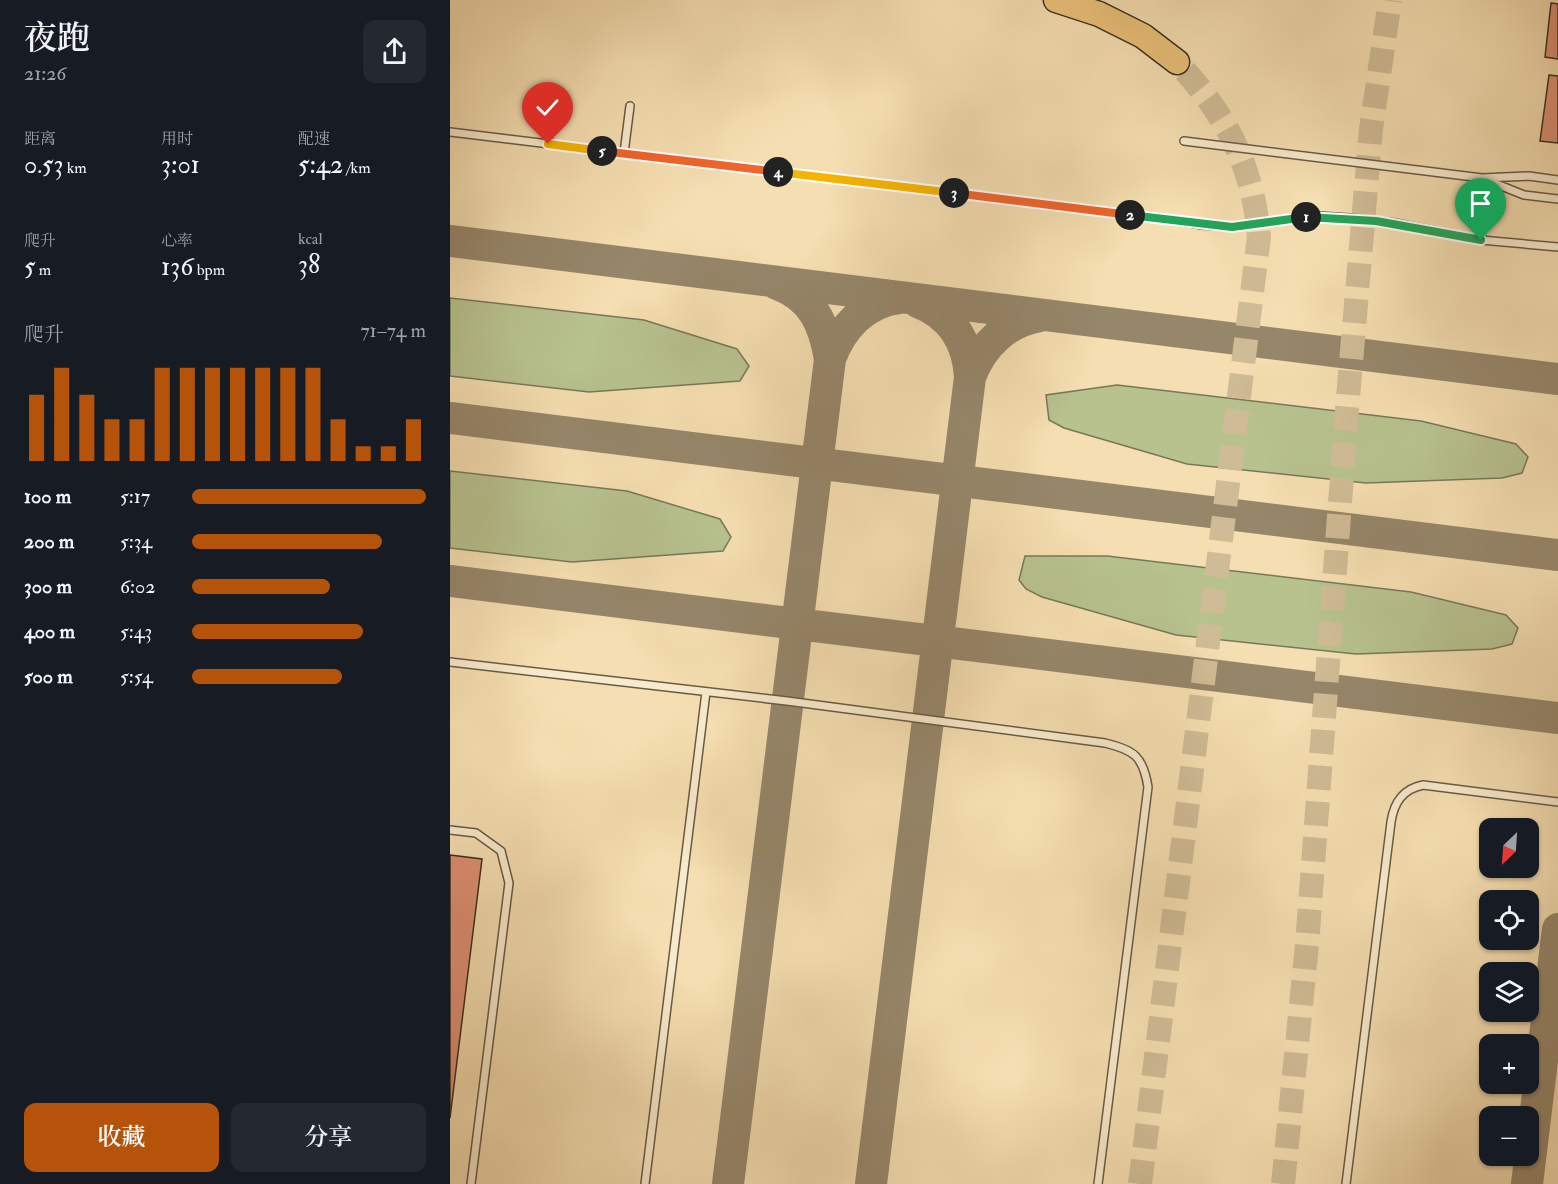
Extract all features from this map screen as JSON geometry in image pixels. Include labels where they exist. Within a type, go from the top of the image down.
[{"type":"highway","points":[[1056,0],[1099,14],[1143,36],[1177,62]]},
{"type":"lane","points":[[548,144],[554,96]]},
{"type":"lane","points":[[624,153],[630,106]]},
{"type":"lane","points":[[450,132],[1202,225],[1241,227],[1319,216],[1386,222],[1481,240],[1558,248]]},
{"type":"lane","points":[[1184,141],[1482,178],[1529,176],[1558,180]]},
{"type":"lane","points":[[1482,178],[1524,195],[1558,199]]},
{"type":"lane","points":[[450,662],[1105,743],[1124,748],[1137,756],[1145,769],[1148,787],[1098,1184]]},
{"type":"lane","points":[[645,1184],[706,692]]},
{"type":"lane","points":[[1346,1184],[1391,822],[1398,799],[1411,787],[1423,785],[1558,802]]},
{"type":"lane","points":[[450,830],[476,833],[501,851],[509,883],[471,1184]]},
{"type":"green space","points":[[450,298],[644,320],[737,349],[749,366],[740,381],[589,392],[450,376]]},
{"type":"green space","points":[[1117,385],[1421,421],[1516,444],[1528,457],[1522,473],[1502,478],[1366,483],[1187,464],[1064,428],[1049,420],[1046,395]]},
{"type":"green space","points":[[450,471],[627,491],[720,519],[731,537],[723,551],[572,562],[450,548]]},
{"type":"green space","points":[[1025,556],[1107,556],[1411,592],[1506,615],[1518,628],[1512,644],[1492,649],[1356,654],[1176,635],[1042,597],[1026,589],[1019,580]]},
{"type":"building","points":[[1551,3],[1558,4],[1558,59],[1545,57]]},
{"type":"building","points":[[1549,75],[1558,76],[1558,143],[1540,141]]},
{"type":"building","points":[[450,855],[482,859],[450,1118]]},
{"type":"taxiway","points":[[450,241],[1558,379]]},
{"type":"taxiway","points":[[777,284],[800,296],[815,313],[824,334],[830,359]]},
{"type":"taxiway","points":[[728,1184],[830,359],[841,337],[856,318],[875,305],[899,298]]},
{"type":"taxiway","points":[[871,1184],[970,377],[966,352],[956,331],[940,314],[918,302]]},
{"type":"taxiway","points":[[970,377],[981,355],[997,337],[1016,324],[1040,316]]},
{"type":"taxiway","points":[[450,418],[1558,555]]},
{"type":"taxiway","points":[[450,581],[1558,718]]},
{"type":"taxiway","points":[[1527,1184],[1558,929]]},
{"type":"tunnel","points":[[1283,1184],[1307,945],[1347,409],[1371,129],[1390,0]]},
{"type":"tunnel","points":[[1140,1184],[1259,237],[1251,187],[1234,142],[1210,102],[1177,62]]},
{"type":"route","points":[[548,144],[1217,227],[1251,226],[1319,216],[1395,223],[1481,240]]}]
